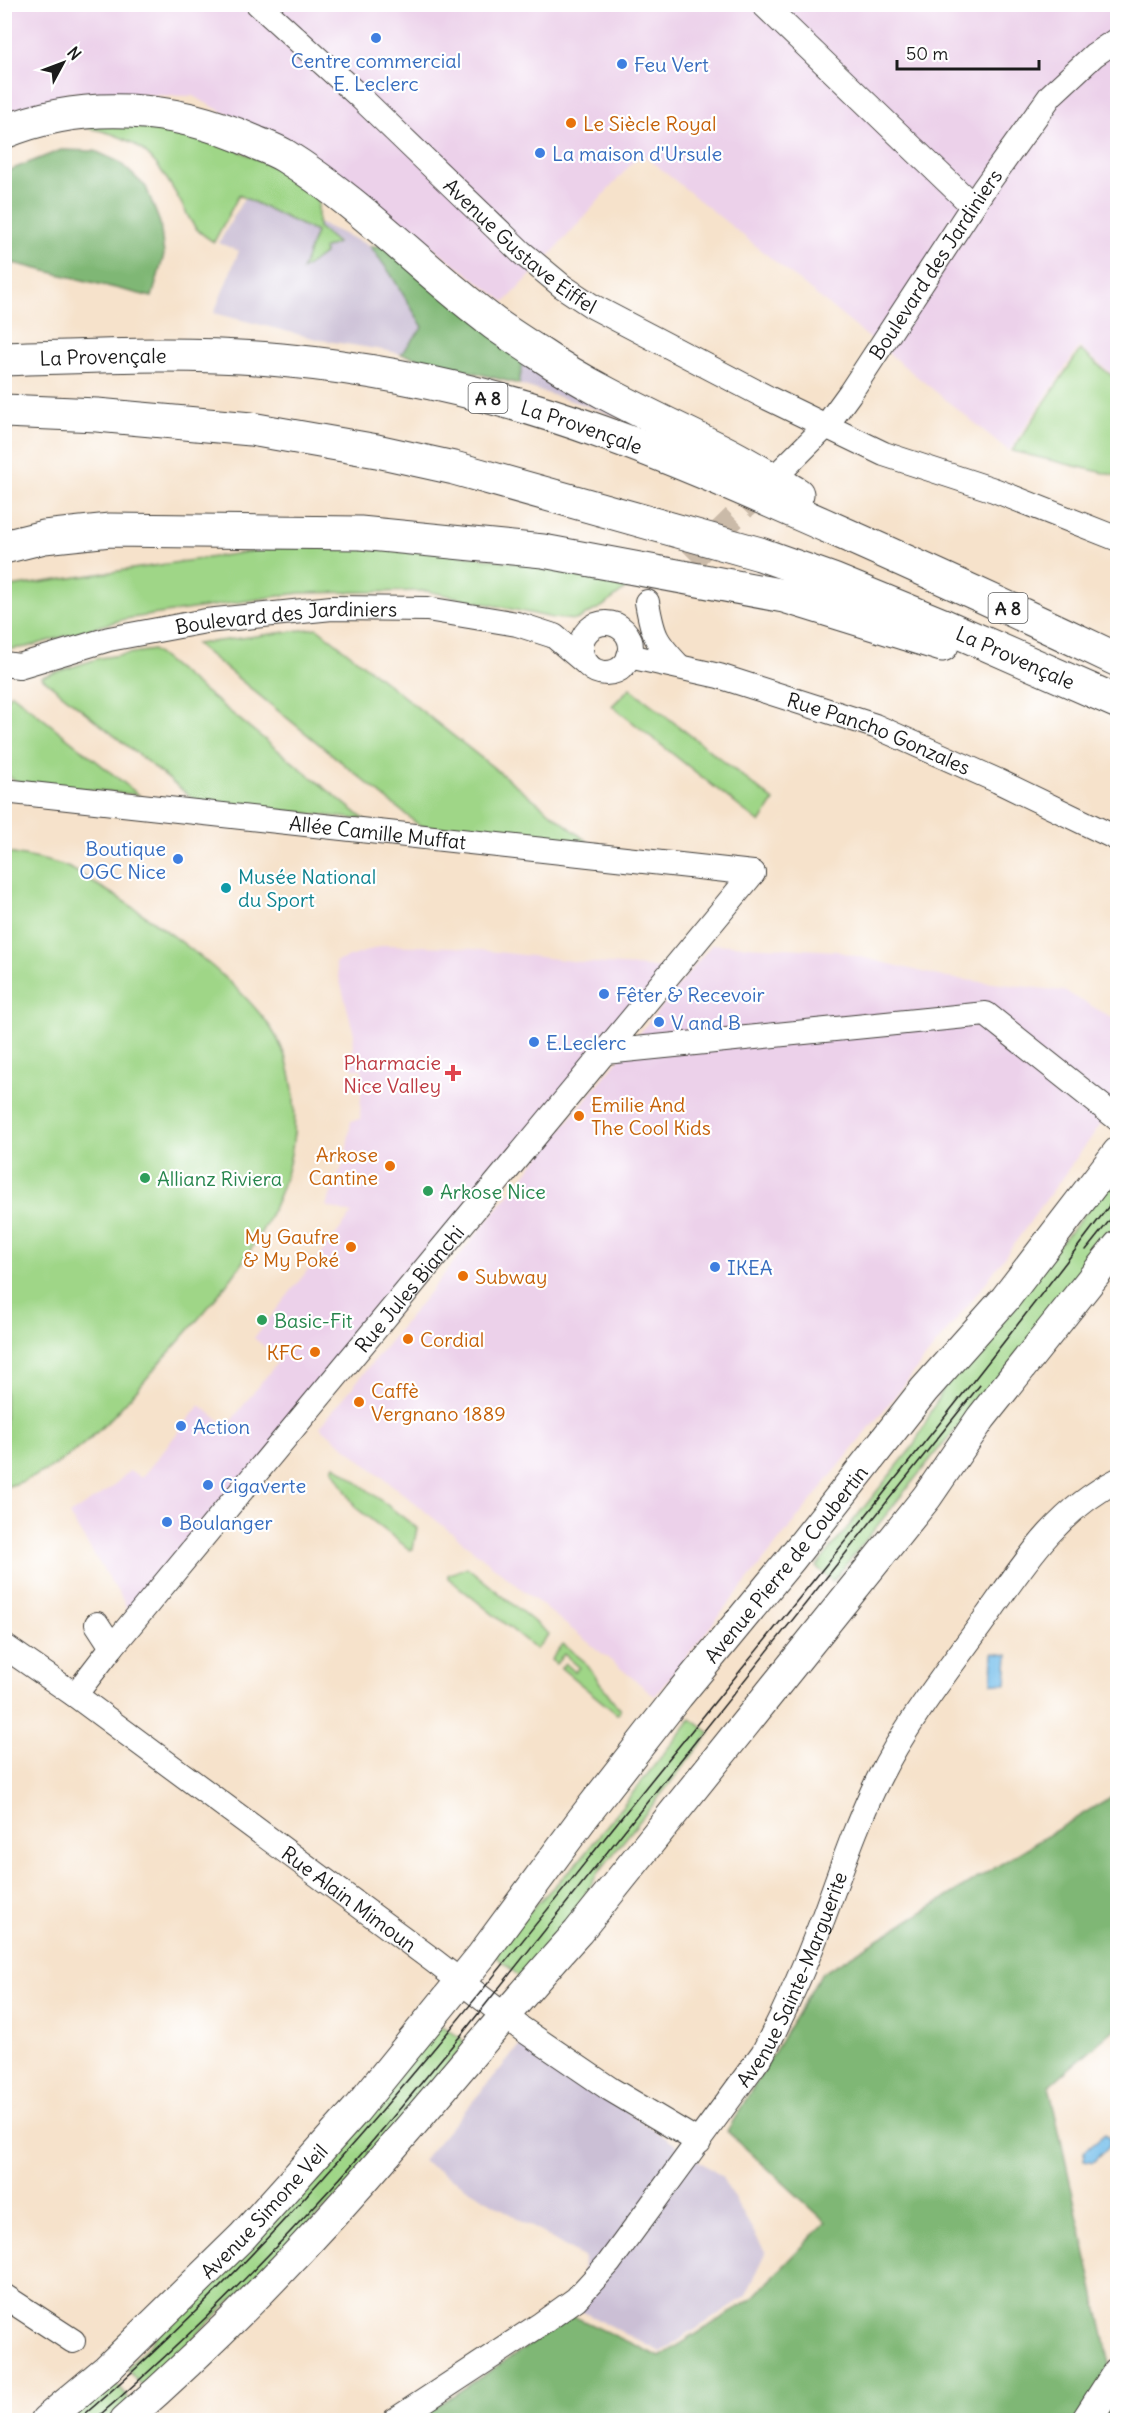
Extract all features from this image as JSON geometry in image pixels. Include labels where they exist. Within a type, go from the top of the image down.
[{"type":"highway","points":[[4,132],[61,115],[109,110],[143,111],[220,126],[284,155],[346,198],[495,324],[542,356],[585,381],[733,457],[942,577]]},
{"type":"highway","name":"La Provençale","points":[[4,358],[172,355],[280,360],[432,384],[508,403],[600,432],[787,509],[942,577],[1118,660]]},
{"type":"highway","name":"La Provençale","points":[[4,411],[97,415],[251,429],[377,451],[454,468],[760,554],[833,580],[945,626],[1118,702]]},
{"type":"highway","points":[[4,547],[44,537],[110,530],[360,533],[543,551],[784,596],[932,642],[1051,674]]},
{"type":"main road","name":"Avenue Pierre de Coubertin","points":[[461,1982],[678,1696],[791,1559],[924,1390],[1005,1299],[1118,1152]]},
{"type":"main road","points":[[125,2421],[278,2275],[398,2141],[585,1923],[927,1497],[981,1418],[1118,1246]]},
{"type":"main road","name":"Avenue Simone Veil","points":[[46,2421],[107,2369],[243,2236],[356,2110],[461,1982]]},
{"type":"main road","points":[[1087,2421],[1118,2372]]},
{"type":"street","name":"Avenue Gustave Eiffel","points":[[258,4],[360,97],[521,252],[562,286],[627,326],[884,454],[994,490],[1118,540]]},
{"type":"street","points":[[764,4],[972,205]]},
{"type":"street","name":"Boulevard des Jardiniers","points":[[778,473],[826,426],[850,393],[1013,145],[1051,95],[1094,54],[1118,23]]},
{"type":"street","name":"Boulevard des Jardiniers","points":[[1094,54],[1118,39]]},
{"type":"street","points":[[621,628],[655,595],[652,632],[659,645],[679,666]]},
{"type":"street","name":"Boulevard des Jardiniers","points":[[9,670],[109,639],[206,621],[332,608],[427,609],[517,624],[554,636],[587,664]]},
{"type":"street","points":[[605,623],[621,628],[629,638],[629,656],[619,669],[602,672],[587,664],[581,650],[581,642],[589,629],[605,623]]},
{"type":"street","name":"Boulevard des Jardiniers","points":[[554,636],[589,629]]},
{"type":"street","name":"Rue Pancho Gonzales","points":[[629,656],[719,676],[875,726],[1118,838]]},
{"type":"street","name":"Allée Camille Muffat","points":[[4,791],[753,873]]},
{"type":"street","name":"Rue Jules Bianchi","points":[[75,1695],[112,1647],[605,1052],[695,927],[753,873]]},
{"type":"street","points":[[605,1052],[986,1014],[1118,1119]]},
{"type":"street","name":"Avenue Sainte-Marguerite","points":[[395,2421],[576,2299],[609,2263],[763,2053],[780,2020],[821,1924],[860,1819],[879,1777],[900,1740],[1042,1540],[1070,1510],[1118,1480]]},
{"type":"street","points":[[97,1624],[112,1647]]},
{"type":"street","name":"Rue Alain Mimoun","points":[[4,1646],[75,1695],[504,2015],[610,2089],[699,2142]]},
{"type":"street","points":[[4,2295],[73,2341]]},
{"type":"shaded area","points":[[5,5],[1117,5],[1117,378],[1079,347],[1009,451],[641,153],[505,302],[331,170],[193,96],[68,93],[5,118]]},
{"type":"shaded area","points":[[248,191],[370,246],[388,246],[659,435],[600,410],[502,379],[389,351],[321,340],[214,313],[239,251],[219,243]]},
{"type":"shaded area","name":"IKEA","points":[[712,944],[836,951],[947,978],[1064,991],[1117,1020],[1117,1102],[987,1281],[655,1696],[320,1427]]},
{"type":"shaded area","points":[[385,945],[454,947],[581,962],[674,969],[131,1624],[124,1602],[69,1515],[111,1488],[129,1471],[142,1477],[200,1405],[227,1426],[280,1359],[254,1338],[352,1214],[326,1206],[345,1160],[351,1121],[360,1119],[362,1069],[352,1069],[354,1034],[335,962]]},
{"type":"shaded area","points":[[524,2041],[721,2176],[766,2253],[745,2297],[661,2352],[581,2311],[584,2258],[422,2161]]},
{"type":"green space","points":[[98,121],[208,136],[284,172],[318,193],[318,227],[337,243],[323,249],[325,253],[302,270],[316,232],[239,195],[214,242],[193,225],[171,185],[152,159],[141,149],[116,135],[81,127]]},
{"type":"green space","points":[[61,150],[95,151],[119,162],[146,187],[160,223],[164,255],[152,297],[13,263],[5,283],[5,172]]},
{"type":"green space","points":[[370,246],[388,246],[524,355],[519,384],[401,354],[423,327],[390,273]]},
{"type":"green space","points":[[1080,350],[1117,380],[1117,476],[1012,451]]},
{"type":"green space","points":[[288,546],[409,547],[637,580],[603,606],[576,620],[553,618],[427,591],[299,593],[125,619],[27,647],[5,650],[4,588]]},
{"type":"green space","points":[[317,628],[589,843],[420,826],[196,644]]},
{"type":"green space","points":[[153,650],[365,820],[196,801],[41,677],[100,658]]},
{"type":"green space","points":[[630,688],[774,801],[760,823],[612,706]]},
{"type":"green space","points":[[11,693],[139,795],[17,782],[5,774],[5,701]]},
{"type":"green space","name":"Allianz Riviera","points":[[5,852],[60,864],[74,870],[154,922],[219,972],[239,991],[257,1010],[282,1048],[289,1068],[294,1100],[294,1137],[287,1173],[274,1207],[257,1240],[213,1301],[131,1397],[94,1435],[53,1466],[5,1487]]},
{"type":"green space","points":[[1117,1175],[1117,1229],[987,1395],[941,1446],[833,1581],[816,1567],[914,1445],[948,1379]]},
{"type":"green space","points":[[335,1465],[417,1528],[413,1549],[410,1550],[355,1507],[333,1469]]},
{"type":"green space","points":[[467,1567],[549,1634],[536,1649],[448,1578],[448,1575]]},
{"type":"green space","points":[[563,1644],[584,1661],[620,1710],[619,1713],[617,1714],[561,1668],[565,1663],[575,1672],[579,1667],[564,1654],[556,1664],[551,1660]]},
{"type":"green space","points":[[691,1719],[710,1733],[598,1873],[567,1927],[520,1977],[494,1955],[523,1918],[579,1861]]},
{"type":"green space","points":[[1117,1793],[1117,2027],[1049,2086],[1116,2391],[1107,2420],[416,2420],[573,2316],[660,2357],[752,2299],[826,2222],[727,2131],[821,1974]]},
{"type":"green space","points":[[439,2027],[444,2027],[462,2039],[464,2046],[340,2194],[143,2387],[127,2369]]},
{"type":"green space","points":[[113,2381],[129,2399],[129,2404],[110,2420],[60,2420]]},
{"type":"water","points":[[993,1653],[1008,1655],[1006,1684],[992,1683]]},
{"type":"water","points":[[1105,2134],[1110,2139],[1109,2146],[1093,2162],[1084,2160],[1084,2151]]},
{"type":"tunnel","points":[[666,585],[767,485]]},
{"type":"tram line","points":[[78,2420],[155,2351],[228,2279],[367,2127],[500,1969],[876,1503],[1118,1194]]},
{"type":"tram line","points":[[1086,1250],[1118,1210]]},
{"type":"tram line","points":[[94,2420],[156,2365],[246,2278],[365,2150],[462,2034],[980,1385]]},
{"type":"place","name":"Centre commercial E. Leclerc","points":[[376,38]]},
{"type":"place","name":"Feu Vert","points":[[622,64]]},
{"type":"place","name":"Le Siècle Royal","points":[[571,123]]},
{"type":"place","name":"La maison d'Ursule","points":[[540,153]]},
{"type":"place","name":"Boutique OGC Nice","points":[[178,859]]},
{"type":"place","name":"Musée National du Sport","points":[[226,888]]},
{"type":"place","name":"Fêter & Recevoir","points":[[604,994]]},
{"type":"place","name":"V and B","points":[[659,1022]]},
{"type":"place","name":"E.Leclerc","points":[[534,1042]]},
{"type":"place","name":"Pharmacie Nice Valley","points":[[453,1073]]},
{"type":"place","name":"Emilie And The Cool Kids","points":[[579,1116]]},
{"type":"place","name":"Arkose Cantine","points":[[390,1166]]},
{"type":"place","name":"Allianz Riviera","points":[[145,1178]]},
{"type":"place","name":"Arkose Nice","points":[[428,1191]]},
{"type":"place","name":"My Gaufre & My Poké","points":[[351,1247]]},
{"type":"place","name":"IKEA","points":[[715,1267]]},
{"type":"place","name":"Subway","points":[[463,1276]]},
{"type":"place","name":"Basic-Fit","points":[[262,1320]]},
{"type":"place","name":"Cordial","points":[[408,1339]]},
{"type":"place","name":"KFC","points":[[315,1352]]},
{"type":"place","name":"Caffè Vergnano 1889","points":[[359,1402]]},
{"type":"place","name":"Action","points":[[181,1426]]},
{"type":"place","name":"Cigaverte","points":[[208,1485]]},
{"type":"place","name":"Boulanger","points":[[167,1522]]}]
